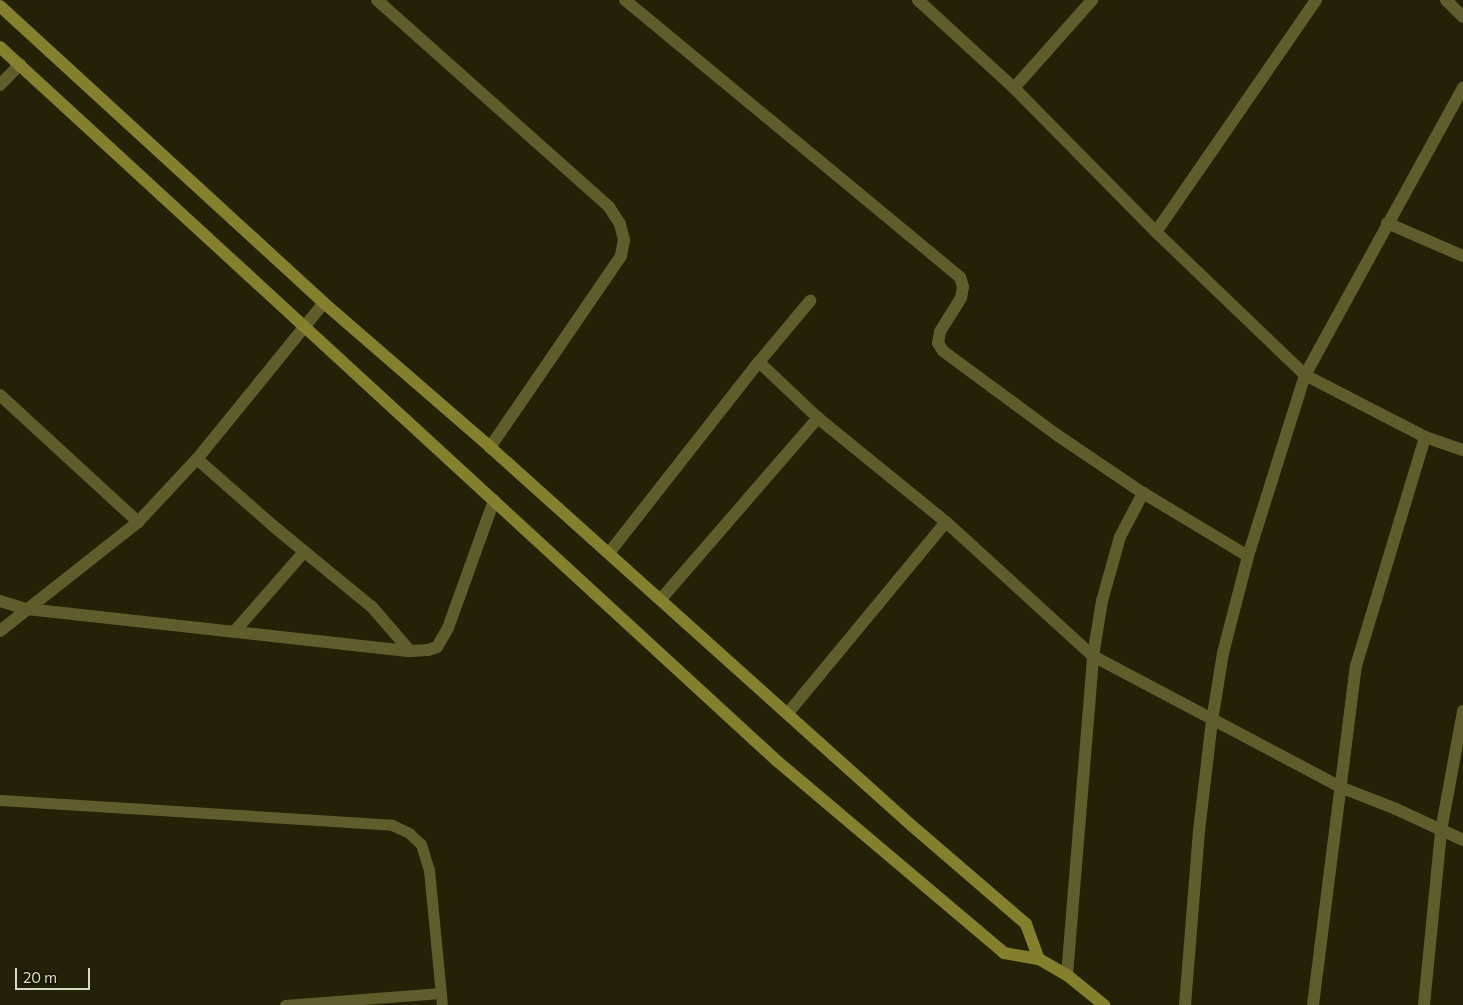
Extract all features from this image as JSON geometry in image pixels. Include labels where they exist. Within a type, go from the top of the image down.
[{"type":"main road","points":[[0,6],[324,304],[490,447],[911,825],[1026,924],[1039,959]]},
{"type":"main road","points":[[0,47],[776,761],[1004,953],[1039,959],[1067,975],[1104,1005]]},
{"type":"street","points":[[377,0],[610,207],[620,224],[624,240],[622,256],[490,447]]},
{"type":"street","points":[[626,0],[960,277],[963,286],[961,298],[940,332],[938,343],[943,351],[1058,435],[1143,493],[1248,556]]},
{"type":"street","points":[[918,0],[1014,88],[1156,232],[1305,375],[1425,437],[1463,450]]},
{"type":"street","points":[[1014,88],[1092,0]]},
{"type":"street","points":[[1156,232],[1316,0]]},
{"type":"street","points":[[1446,0],[1463,17]]},
{"type":"street","points":[[0,85],[20,64]]},
{"type":"street","points":[[1185,1005],[1199,831],[1212,721],[1223,653],[1248,556],[1305,375],[1463,88]]},
{"type":"street","points":[[1387,223],[1463,256]]},
{"type":"street","points":[[609,553],[759,362],[810,301]]},
{"type":"street","points":[[0,631],[138,522],[197,459],[324,304]]},
{"type":"street","points":[[759,362],[818,418],[946,522],[1093,656],[1212,721],[1340,787],[1396,809],[1463,840]]},
{"type":"street","points":[[0,395],[138,522]]},
{"type":"street","points":[[661,599],[818,418]]},
{"type":"street","points":[[1313,1005],[1356,666],[1425,437]]},
{"type":"street","points":[[197,459],[304,552],[372,607],[410,651]]},
{"type":"street","points":[[1067,975],[1093,656],[1102,601],[1120,537],[1143,493]]},
{"type":"street","points":[[0,601],[27,609],[410,651],[436,647],[443,639],[494,500]]},
{"type":"street","points":[[788,713],[946,522]]},
{"type":"street","points":[[234,632],[304,552]]},
{"type":"street","points":[[1424,1005],[1440,831],[1463,711]]},
{"type":"lane","points":[[0,800],[392,825],[401,829],[409,833],[421,844],[429,870],[442,1005]]},
{"type":"lane","points":[[285,1005],[441,993]]}]
